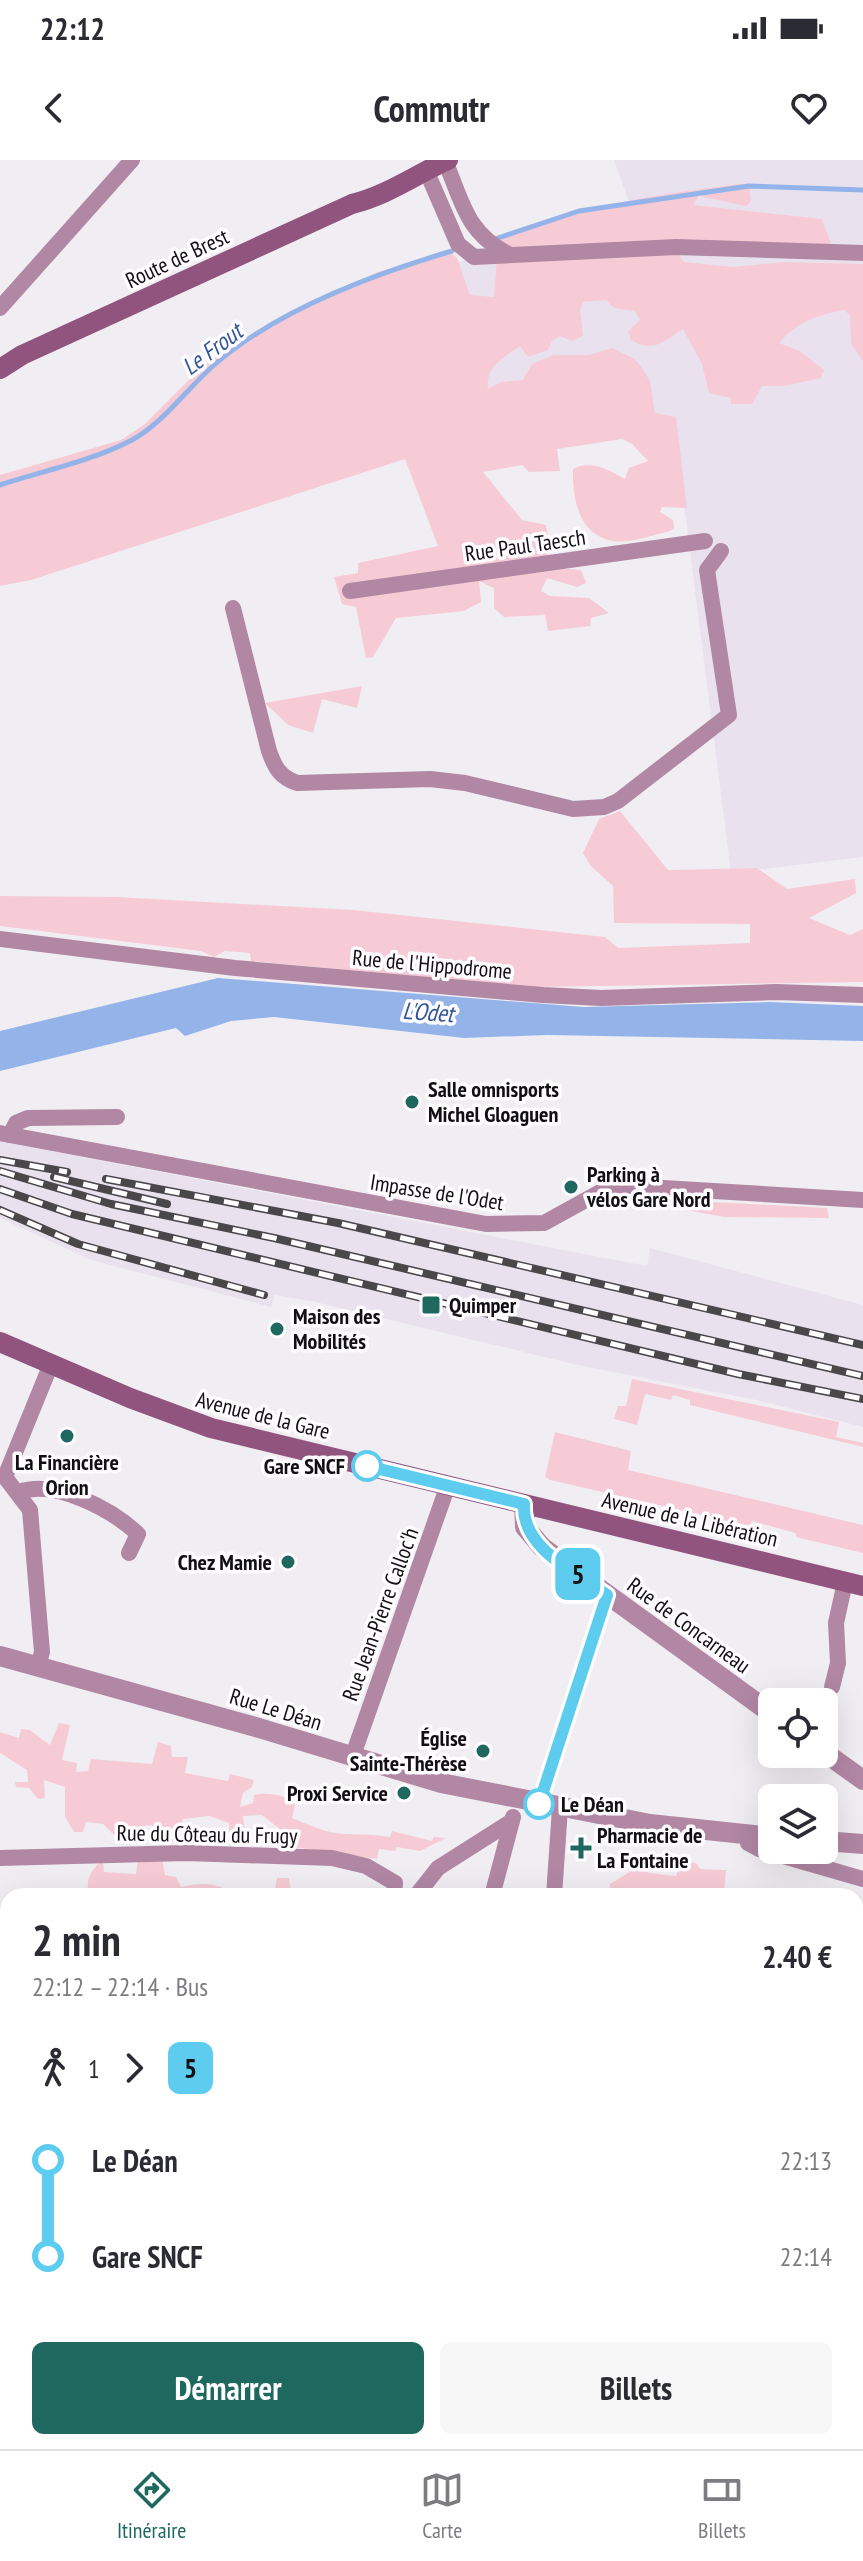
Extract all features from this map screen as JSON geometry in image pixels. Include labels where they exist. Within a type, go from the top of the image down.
[{"type":"main road","name":"Route de Brest","points":[[0,369],[22,355],[352,204],[396,189],[435,166]]},
{"type":"main road","name":"Route de Brest","points":[[0,359],[22,355]]},
{"type":"main road","name":"Avenue de la Gare","points":[[0,1342],[186,1420],[524,1504]]},
{"type":"main road","name":"Avenue de la Libération","points":[[524,1504],[854,1584]]},
{"type":"street","points":[[0,308],[132,160]]},
{"type":"street","points":[[435,166],[465,253],[481,259],[676,247],[863,253]]},
{"type":"street","name":"Rue Paul Taesch","points":[[350,591],[705,541]]},
{"type":"street","points":[[233,608],[269,751],[276,770],[286,779],[297,783],[430,779],[465,783],[589,809],[618,801],[729,715],[707,570],[721,551]]},
{"type":"street","name":"Rue de l'Hippodrome","points":[[0,939],[247,969],[543,995],[601,998],[776,992],[863,995]]},
{"type":"street","points":[[5,1134],[16,1123],[28,1118],[117,1117]]},
{"type":"street","name":"Impasse de l'Odet","points":[[5,1134],[486,1224],[544,1223],[613,1185],[863,1200]]},
{"type":"street","points":[[38,1667],[42,1652],[30,1510],[19,1492],[6,1480],[6,1472],[51,1364]]},
{"type":"street","name":"Rue Jean-Pierre Calloc'h","points":[[352,1758],[448,1485]]},
{"type":"street","points":[[19,1492],[51,1489],[114,1517],[138,1534],[129,1553]]},
{"type":"street","name":"Rue de Concarneau","points":[[524,1504],[523,1521],[534,1540],[758,1704]]},
{"type":"street","name":"Avenue de la Libération","points":[[832,1687],[838,1663],[836,1623],[854,1584]]},
{"type":"street","points":[[422,1888],[438,1868],[512,1821],[529,1802],[607,1595]]},
{"type":"street","name":"Rue Le Déan","points":[[0,1656],[259,1728],[441,1783],[529,1802],[563,1815],[758,1836]]},
{"type":"street","points":[[838,1762],[863,1780]]},
{"type":"street","points":[[555,1888],[563,1815]]},
{"type":"street","points":[[494,1888],[512,1821]]},
{"type":"street","points":[[747,1835],[748,1843],[759,1849],[863,1879]]},
{"type":"street","points":[[838,1842],[863,1844]]},
{"type":"street","name":"Rue du Côteau du Frugy","points":[[0,1858],[186,1853],[332,1858],[357,1862],[389,1878],[395,1883],[395,1888]]},
{"type":"shaded area","points":[[614,160],[863,160],[863,857],[731,873],[673,418],[473,439],[454,264],[539,230],[630,205]]},
{"type":"shaded area","points":[[749,183],[751,202],[746,206],[699,196],[693,205],[822,219],[832,246],[732,242],[673,246],[684,262],[733,267],[784,262],[863,264],[863,361],[851,344],[850,316],[845,310],[826,314],[800,325],[779,343],[800,351],[824,370],[821,378],[783,386],[762,386],[752,404],[731,404],[731,398],[709,393],[702,364],[683,329],[658,344],[639,344],[631,340],[628,331],[640,320],[635,311],[614,308],[606,300],[583,302],[580,310],[583,336],[572,341],[560,336],[552,341],[548,350],[528,357],[520,346],[497,363],[489,375],[488,389],[501,382],[523,380],[532,364],[553,355],[589,355],[612,348],[635,359],[642,368],[650,381],[655,413],[676,417],[687,508],[662,507],[660,512],[673,520],[674,528],[670,531],[619,542],[601,537],[585,523],[576,503],[573,469],[593,465],[625,479],[629,468],[648,461],[632,444],[622,439],[557,449],[560,471],[529,472],[522,465],[483,472],[522,520],[546,525],[551,552],[545,557],[556,568],[581,570],[586,583],[577,587],[547,578],[541,591],[550,596],[589,598],[609,613],[591,618],[590,626],[548,631],[545,615],[504,617],[494,608],[494,588],[479,581],[481,602],[464,611],[396,618],[373,657],[366,658],[356,607],[342,604],[334,577],[358,573],[358,563],[438,546],[405,459],[31,580],[0,586],[0,475],[121,440],[145,424],[212,357],[285,315],[378,272],[449,251],[457,258],[470,295],[494,297],[498,245],[504,235],[565,215],[625,202]]},
{"type":"shaded area","points":[[362,686],[357,708],[322,699],[313,733],[288,725],[265,703]]},
{"type":"shaded area","points":[[620,811],[668,870],[757,868],[787,889],[855,879],[856,893],[809,918],[850,935],[863,929],[863,982],[534,987],[251,961],[250,953],[225,951],[214,957],[201,951],[0,926],[0,896],[117,897],[353,910],[605,937],[618,948],[750,943],[750,924],[614,923],[613,886],[591,866],[583,853],[599,819]]},
{"type":"shaded area","points":[[0,1141],[647,1266],[650,1248],[863,1305],[863,1427],[756,1400],[582,1366],[311,1301],[275,1295],[271,1307],[91,1260],[0,1218]]},
{"type":"shaded area","points":[[654,1199],[827,1208],[829,1218],[724,1217],[653,1204]]},
{"type":"shaded area","points":[[632,1379],[839,1422],[836,1437],[863,1443],[863,1447],[690,1405],[690,1400],[673,1395],[671,1400],[645,1394],[637,1425],[614,1419],[618,1406],[626,1406]]},
{"type":"shaded area","points":[[555,1432],[631,1451],[628,1470],[863,1525],[863,1553],[796,1537],[796,1533],[752,1521],[750,1526],[550,1480],[545,1477]]},
{"type":"shaded area","points":[[59,1723],[70,1725],[62,1760],[77,1763],[76,1772],[88,1771],[91,1759],[152,1764],[158,1742],[171,1746],[172,1757],[188,1757],[185,1773],[228,1781],[230,1774],[254,1780],[252,1787],[243,1793],[240,1807],[253,1803],[254,1795],[276,1795],[287,1798],[295,1805],[292,1818],[326,1831],[390,1837],[392,1831],[432,1841],[434,1837],[446,1838],[420,1851],[397,1847],[395,1851],[379,1849],[377,1859],[286,1846],[281,1830],[262,1815],[243,1816],[246,1842],[230,1842],[229,1823],[209,1816],[183,1819],[181,1825],[174,1829],[173,1842],[166,1842],[152,1825],[136,1827],[122,1836],[114,1835],[103,1824],[86,1822],[83,1832],[74,1832],[65,1817],[65,1787],[44,1780],[45,1798],[38,1799],[29,1788],[16,1787],[15,1782],[28,1782],[27,1770],[0,1753],[0,1732],[19,1738],[21,1729],[30,1730],[50,1745]]},
{"type":"shaded area","points":[[162,1858],[165,1875],[176,1877],[181,1887],[210,1884],[222,1888],[88,1888],[90,1876],[103,1861],[104,1872],[136,1874],[138,1859]]},
{"type":"shaded area","points":[[688,1862],[696,1863],[700,1869],[726,1870],[724,1888],[610,1888],[610,1884],[641,1865],[649,1873],[676,1876],[679,1868],[687,1867]]},
{"type":"shaded area","points":[[277,1878],[289,1878],[290,1888],[275,1888]]},
{"type":"water","name":"L'Odet","points":[[218,978],[584,1007],[770,1002],[863,1006],[863,1041],[548,1035],[464,1038],[274,1017],[231,1021],[185,1036],[176,1028],[0,1071],[0,1031]]},
{"type":"waterway","name":"Le Frout","points":[[498,238],[579,211],[749,186],[863,190]]},
{"type":"waterway","name":"Le Frout","points":[[0,485],[84,460],[132,440],[165,415],[213,366],[266,328],[326,296],[452,251]]},
{"type":"railway","points":[[0,1160],[67,1172]]},
{"type":"railway","points":[[0,1171],[111,1204],[274,1238],[863,1376]]},
{"type":"railway","points":[[54,1177],[167,1204]]},
{"type":"railway","points":[[106,1179],[338,1223],[863,1345]]},
{"type":"railway","points":[[0,1189],[72,1214],[738,1374],[863,1399]]},
{"type":"railway","points":[[0,1210],[78,1244],[264,1295]]},
{"type":"bus line","name":"5","points":[[367,1466],[524,1504],[523,1521],[534,1540],[607,1595],[539,1804]]},
{"type":"place","name":"Salle omnisports Michel Gloaguen","points":[[412,1102]]},
{"type":"place","name":"Parking à vélos Gare Nord","points":[[571,1187]]},
{"type":"place","name":"Quimper","points":[[431,1305]]},
{"type":"place","name":"Maison des Mobilités","points":[[277,1329]]},
{"type":"place","name":"La Financière Orion","points":[[67,1436]]},
{"type":"place","name":"Gare SNCF","points":[[367,1466]]},
{"type":"place","name":"Chez Mamie","points":[[288,1562]]},
{"type":"place","name":"Église Sainte-Thérèse","points":[[483,1751]]},
{"type":"place","name":"Proxi Service","points":[[404,1793]]},
{"type":"place","name":"Le Déan","points":[[539,1804]]},
{"type":"place","name":"Pharmacie de La Fontaine","points":[[581,1848]]}]
